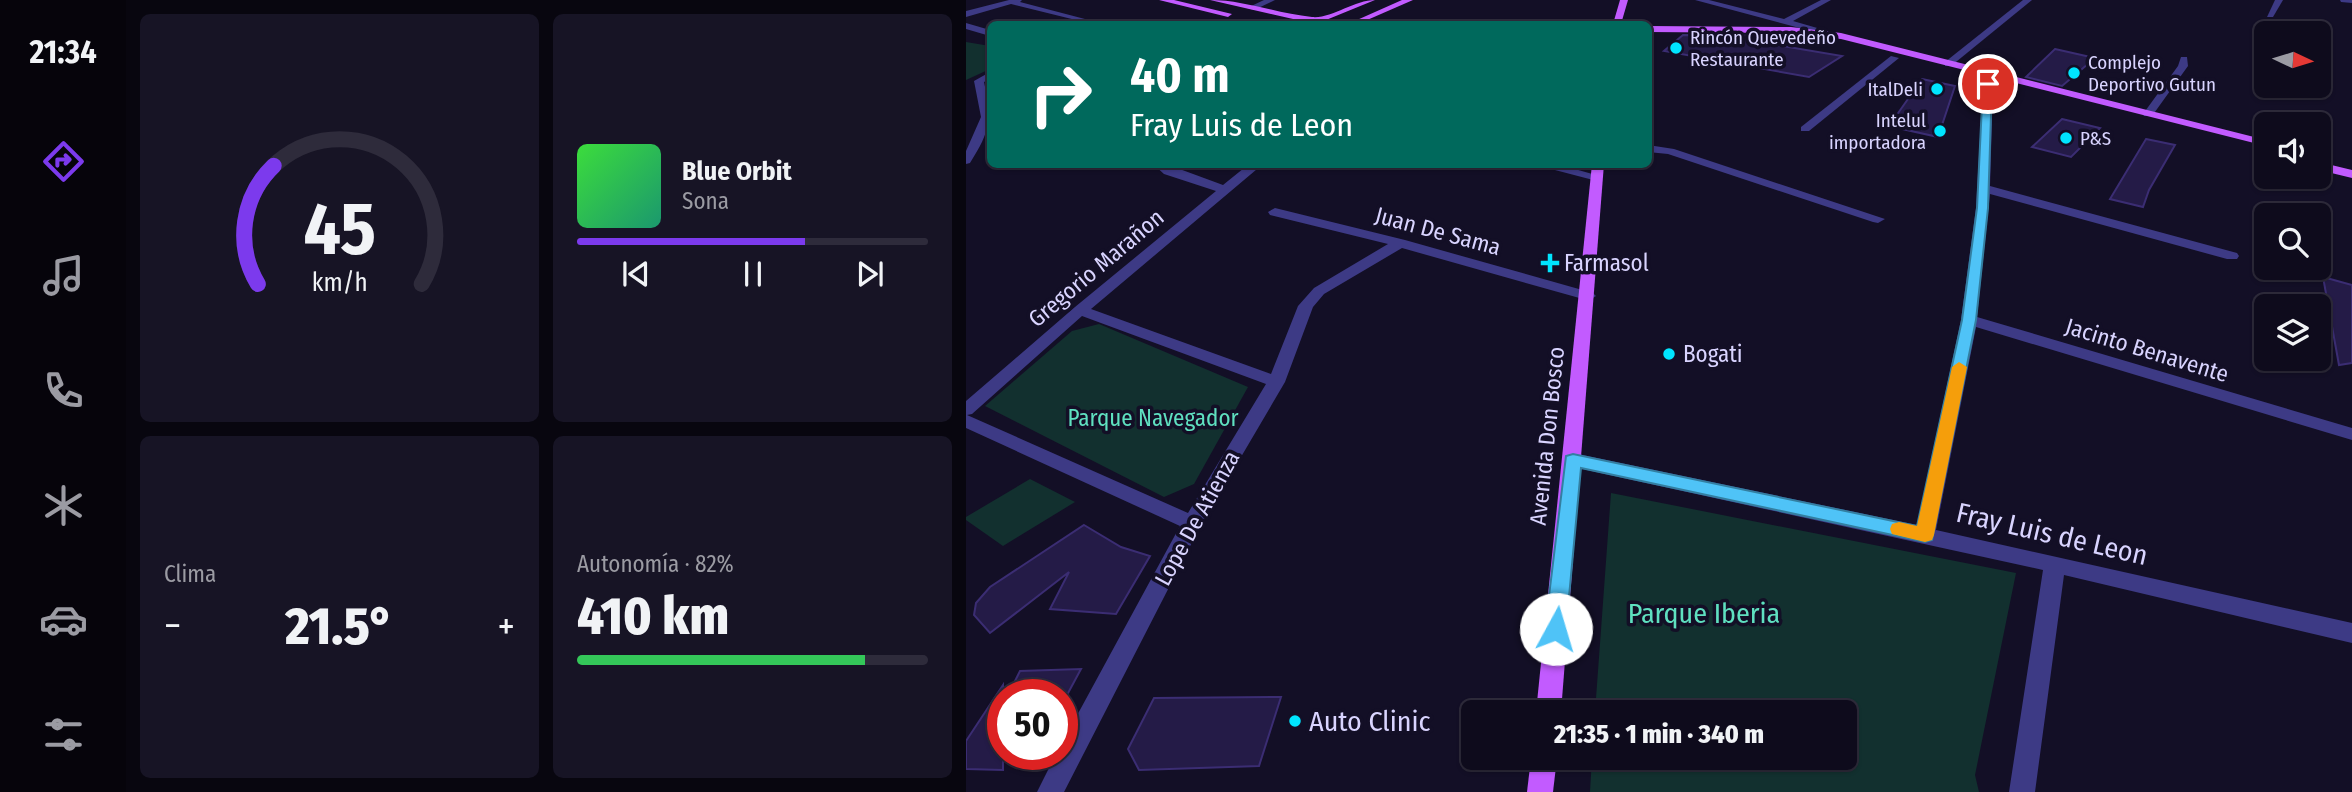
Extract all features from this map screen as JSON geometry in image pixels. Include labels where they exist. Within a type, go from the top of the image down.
[{"type":"main road","points":[[1163,0],[1234,15]]},
{"type":"main road","points":[[1214,0],[1303,21]]},
{"type":"main road","points":[[1316,21],[1371,0]]},
{"type":"main road","points":[[1359,21],[1409,0]]},
{"type":"main road","points":[[1618,21],[1623,2],[1631,0]]},
{"type":"main road","points":[[1652,29],[1791,30],[1841,36],[1948,64],[1992,80],[2254,150]]},
{"type":"main road","points":[[1652,39],[1744,38],[1806,42],[1894,58],[2254,140]]},
{"type":"main road","points":[[2331,159],[2352,164]]},
{"type":"main road","points":[[2331,169],[2352,174]]},
{"type":"main road","name":"Avenida Don Bosco","points":[[1549,700],[1598,171]]},
{"type":"main road","points":[[1540,792],[1543,770]]},
{"type":"street","points":[[1251,8],[1271,0]]},
{"type":"street","points":[[1699,0],[1841,36]]},
{"type":"street","points":[[1785,22],[1827,0]]},
{"type":"street","points":[[1948,64],[2028,0]]},
{"type":"street","points":[[2270,15],[2279,0]]},
{"type":"street","points":[[2344,0],[2352,1]]},
{"type":"street","points":[[966,14],[1015,1],[1089,21]]},
{"type":"street","points":[[966,26],[987,32]]},
{"type":"street","points":[[1805,129],[1894,58]]},
{"type":"street","points":[[2148,114],[2183,66],[2184,59]]},
{"type":"street","points":[[966,160],[975,146],[986,117],[979,80],[987,76]]},
{"type":"street","points":[[1925,535],[1969,320],[1984,188],[1992,80]]},
{"type":"street","points":[[1652,149],[1670,151],[1878,219]]},
{"type":"street","points":[[1164,168],[1225,190]]},
{"type":"street","name":"Gregorio Marañon","points":[[966,410],[1080,310],[1252,168]]},
{"type":"street","points":[[1572,168],[1598,171]]},
{"type":"street","points":[[1984,188],[2232,256]]},
{"type":"street","name":"Juan De Sama","points":[[1275,212],[1400,243],[1588,296]]},
{"type":"street","name":"Lope De Atienza","points":[[1050,792],[1192,523],[1276,382],[1306,306],[1320,291],[1400,243]]},
{"type":"street","points":[[1080,310],[1276,382]]},
{"type":"street","name":"Jacinto Benavente","points":[[1969,320],[2352,434]]},
{"type":"street","points":[[966,421],[1192,523]]},
{"type":"street","name":"Fray Luis de Leon","points":[[1573,460],[1925,535],[2352,633]]},
{"type":"street","points":[[2022,792],[2055,565]]},
{"type":"green space","points":[[966,42],[987,46],[987,70],[966,80]]},
{"type":"green space","name":"Parque Navegador","points":[[1099,324],[1248,387],[1194,484],[1164,497],[985,406],[1072,331]]},
{"type":"green space","points":[[1030,479],[1075,502],[1003,546],[966,520],[966,517]]},
{"type":"green space","name":"Parque Iberia","points":[[1611,493],[2016,573],[1975,775],[1979,792],[1590,792],[1591,770],[1857,770],[1857,700],[1596,700]]},
{"type":"building","points":[[1683,35],[1785,36],[1777,45],[1842,56],[1809,77],[1664,51]]},
{"type":"building","points":[[2055,49],[2095,58],[2062,86],[2026,77]]},
{"type":"building","points":[[1922,79],[1955,86],[1938,137],[1889,126]]},
{"type":"building","name":"P&S","points":[[2062,119],[2100,128],[2071,157],[2032,147]]},
{"type":"building","points":[[2146,139],[2175,145],[2149,190],[2143,207],[2110,199]]},
{"type":"building","points":[[2324,280],[2352,285],[2352,363],[2339,365],[2331,321],[2331,294],[2326,294]]},
{"type":"building","points":[[1084,525],[1121,547],[1150,556],[1116,614],[1050,609],[1069,572],[990,633],[974,615],[976,603],[990,587]]},
{"type":"building","points":[[1081,669],[1076,679],[1016,679],[1020,671]]},
{"type":"building","points":[[1281,697],[1259,766],[1139,770],[1128,749],[1154,698]]},
{"type":"building","points":[[987,709],[987,770],[966,769],[966,741]]},
{"type":"slow traffic","points":[[1899,529],[1925,535],[1959,367]]},
{"type":"place","name":"Rincón Quevedeño Restaurante","points":[[1676,48]]},
{"type":"place","name":"Complejo Deportivo Gutun","points":[[2074,73]]},
{"type":"place","name":"ItalDeli","points":[[1937,89]]},
{"type":"place","name":"Intelul importadora","points":[[1940,131]]},
{"type":"place","name":"P&S","points":[[2066,138]]},
{"type":"place","name":"Farmasol","points":[[1550,263]]},
{"type":"place","name":"Bogati","points":[[1669,354]]},
{"type":"place","name":"Auto Clinic","points":[[1295,721]]},
{"type":"route","points":[[1556,629],[1573,460],[1925,535],[1969,320],[1983,208],[1988,84]]}]
